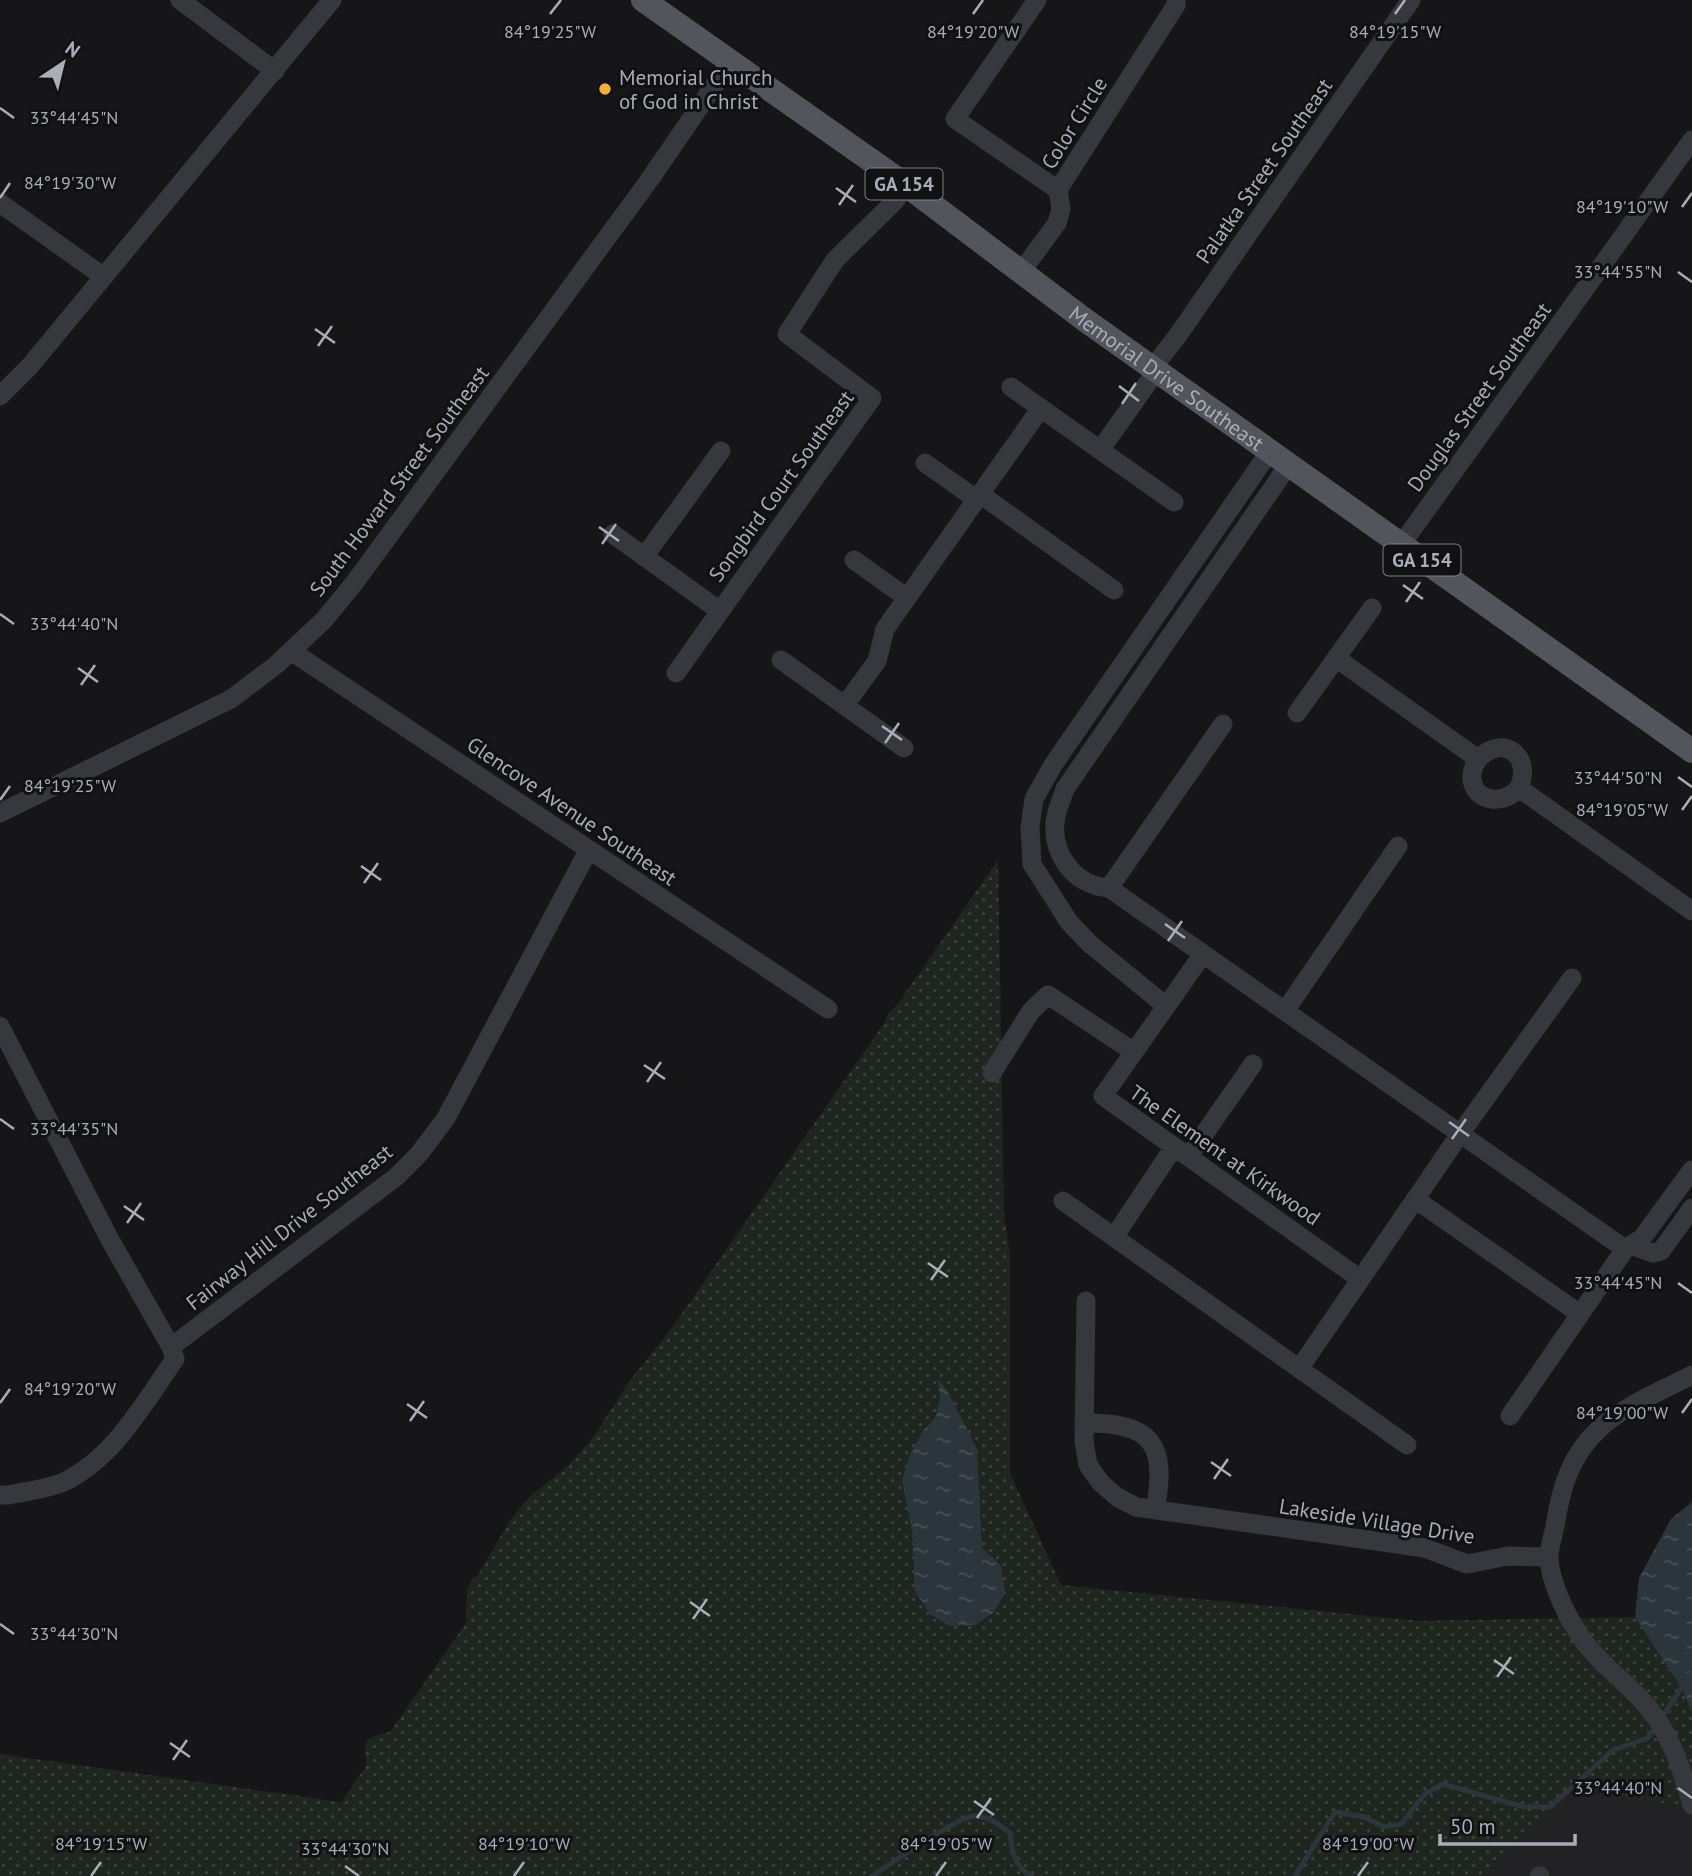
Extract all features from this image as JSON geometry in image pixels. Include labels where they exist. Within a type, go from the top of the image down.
[{"type":"main road","name":"Memorial Drive Southeast","points":[[648,1],[1401,545],[1692,751]]},
{"type":"street","points":[[180,0],[275,71]]},
{"type":"street","points":[[0,396],[30,366],[332,0]]},
{"type":"street","points":[[1037,0],[955,118],[1058,190]]},
{"type":"street","name":"Color Circle","points":[[1021,272],[1057,223],[1061,209],[1058,190],[1176,5],[1176,0]]},
{"type":"street","name":"Palatka Street Southeast","points":[[1100,450],[1411,0]]},
{"type":"street","name":"South Howard Street Southeast","points":[[0,813],[231,699],[291,651],[324,620],[355,582],[650,179],[732,61]]},
{"type":"street","name":"Douglas Street Southeast","points":[[1401,545],[1692,140]]},
{"type":"street","name":"Songbird Court Southeast","points":[[676,673],[872,398],[787,334],[835,260],[894,202],[906,185]]},
{"type":"street","points":[[0,204],[104,277]]},
{"type":"street","points":[[1011,387],[1174,502]]},
{"type":"street","points":[[845,705],[877,661],[885,629],[1041,408]]},
{"type":"street","points":[[645,557],[721,451]]},
{"type":"street","points":[[1280,458],[1065,789],[1055,817],[1056,837],[1061,854],[1074,877],[1094,887],[1108,888],[1460,1134],[1628,1247],[1653,1253],[1661,1251],[1692,1208]]},
{"type":"street","points":[[1166,1006],[1090,944],[1069,922],[1051,896],[1032,864],[1030,827],[1034,799],[1053,765],[1280,458]]},
{"type":"street","points":[[925,463],[978,496],[1114,590]]},
{"type":"street","points":[[613,534],[720,611]]},
{"type":"street","points":[[854,560],[907,597]]},
{"type":"street","points":[[1297,713],[1371,607]]},
{"type":"street","name":"Glencove Avenue Southeast","points":[[291,651],[828,1009]]},
{"type":"street","points":[[1336,658],[1478,759]]},
{"type":"street","points":[[781,660],[904,748]]},
{"type":"street","points":[[1108,888],[1223,724]]},
{"type":"street","points":[[1503,748],[1513,751],[1524,769],[1519,788],[1504,799],[1485,797],[1478,792],[1471,777],[1472,767],[1485,751],[1503,748]]},
{"type":"street","points":[[1519,788],[1692,911]]},
{"type":"street","points":[[1285,1011],[1398,846]]},
{"type":"street","name":"Fairway Hill Drive Southeast","points":[[171,1348],[396,1177],[419,1154],[446,1118],[471,1074],[588,851]]},
{"type":"street","points":[[1051,896],[1074,877]]},
{"type":"street","name":"The Element at Kirkwood","points":[[1203,954],[1103,1097],[1360,1279]]},
{"type":"street","points":[[1298,1369],[1460,1134],[1572,978]]},
{"type":"street","points":[[992,1073],[1031,1011],[1048,995],[1134,1052]]},
{"type":"street","points":[[0,1026],[109,1238],[175,1359],[132,1421],[104,1454],[65,1481],[0,1495]]},
{"type":"street","points":[[1114,1237],[1253,1064]]},
{"type":"street","points":[[1510,1416],[1628,1247],[1642,1238],[1655,1223],[1692,1170]]},
{"type":"street","points":[[1415,1199],[1580,1314]]},
{"type":"street","points":[[1063,1201],[1407,1445]]},
{"type":"street","name":"Lakeside Village Drive","points":[[1086,1301],[1084,1441],[1088,1465],[1100,1482],[1117,1497],[1136,1507],[1425,1548],[1467,1564],[1508,1556],[1549,1558]]},
{"type":"street","points":[[1692,1375],[1602,1426],[1583,1446],[1570,1466],[1560,1497],[1549,1558],[1556,1589],[1584,1642],[1640,1698],[1672,1744],[1692,1805]]},
{"type":"street","points":[[1084,1423],[1111,1423],[1135,1428],[1152,1443],[1160,1464],[1160,1484],[1155,1510]]},
{"type":"shaded area","points":[[998,860],[1004,1216],[1010,1254],[1010,1473],[1061,1585],[1420,1621],[1635,1617],[1683,1691],[1692,1712],[1692,1809],[1578,1786],[1486,1876],[0,1876],[0,1754],[341,1802],[367,1765],[367,1741],[390,1732],[466,1623],[467,1590],[510,1520],[530,1496],[569,1465],[594,1436],[628,1383],[671,1329],[885,1022],[889,1012],[897,1005]]},
{"type":"shaded area","points":[[1578,1785],[1692,1809],[1692,1876],[1486,1876]]},
{"type":"water","points":[[938,1380],[947,1390],[977,1449],[982,1548],[1001,1565],[1005,1593],[994,1612],[975,1625],[949,1626],[930,1614],[915,1591],[912,1530],[902,1480],[910,1455],[922,1432],[936,1417],[940,1398]]},
{"type":"water","points":[[1692,1502],[1692,1712],[1683,1691],[1635,1617],[1639,1578],[1671,1519]]},
{"type":"waterway","points":[[1661,1719],[1692,1672]]},
{"type":"waterway","points":[[1295,1876],[1335,1812],[1364,1817],[1384,1827],[1401,1824],[1425,1794],[1443,1784],[1524,1807],[1550,1807],[1613,1750],[1648,1738],[1655,1727]]},
{"type":"waterway","points":[[872,1876],[941,1831],[976,1816],[990,1820],[1010,1833],[1013,1853],[1018,1863],[1032,1876]]},
{"type":"place","name":"Memorial Church of God in Christ","points":[[605,89]]}]
